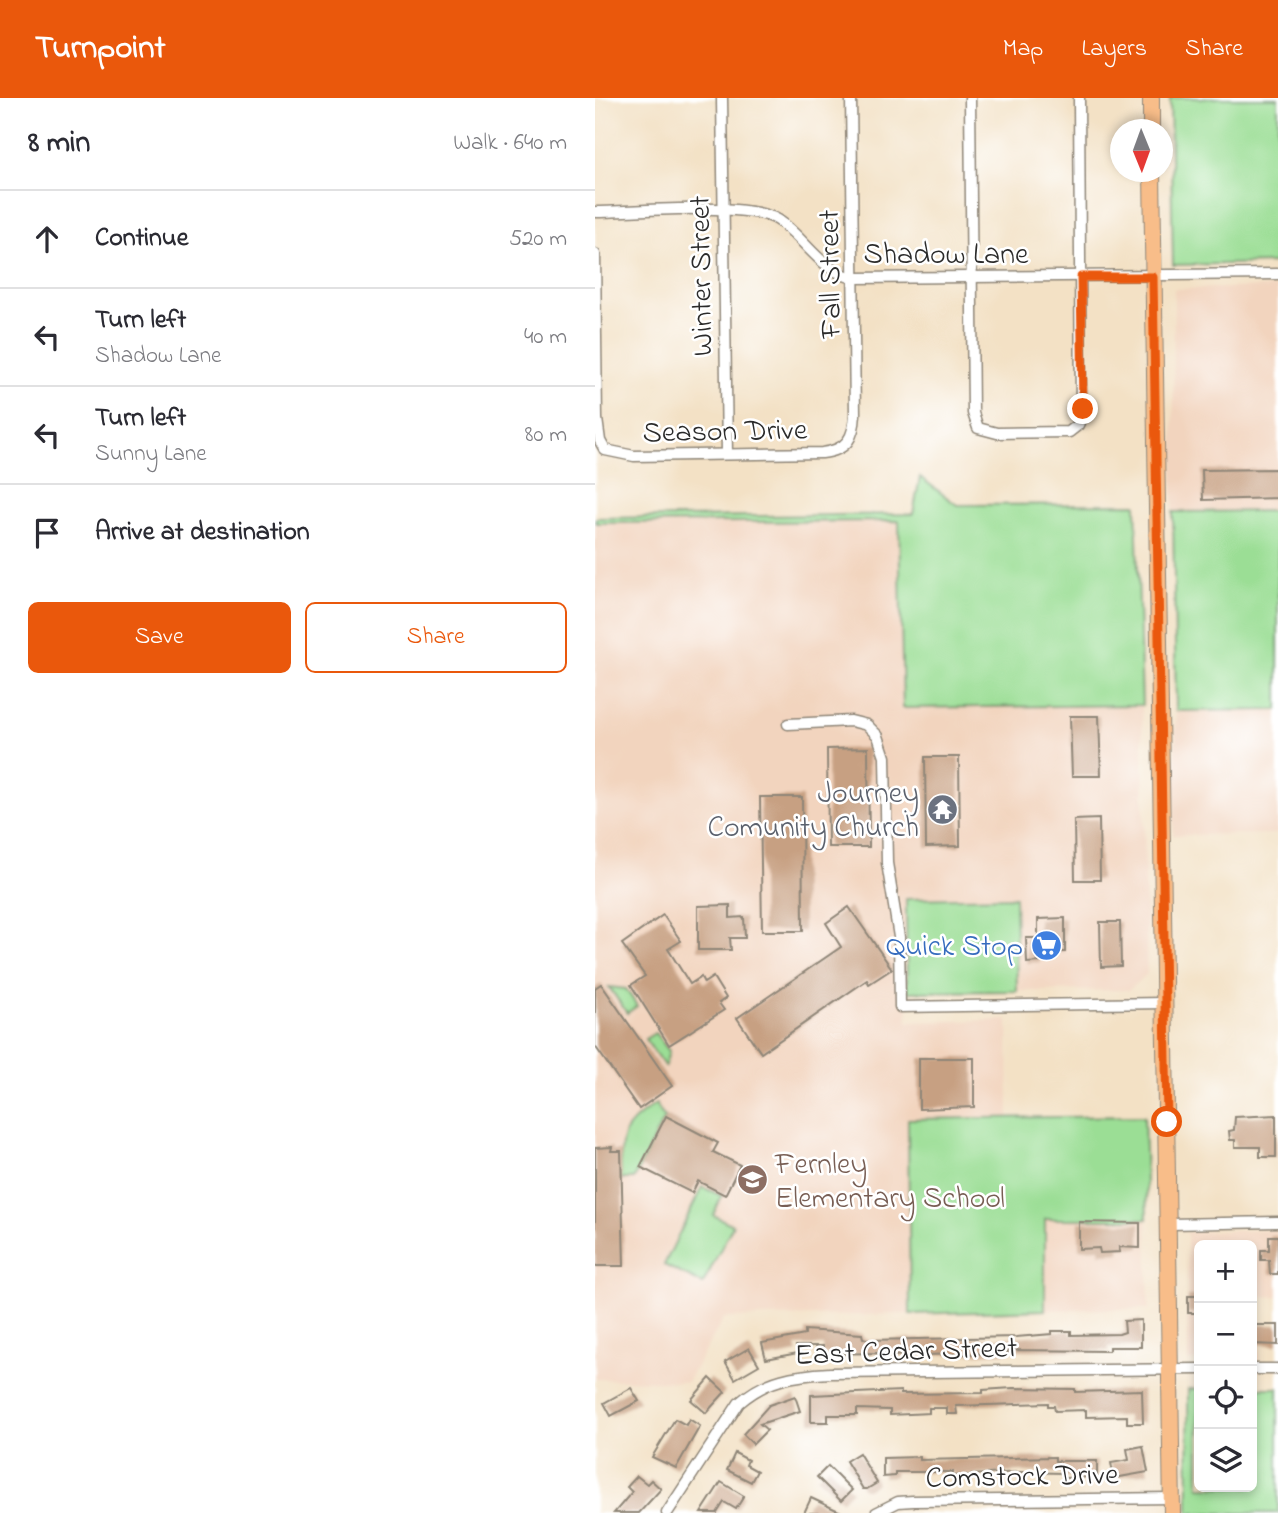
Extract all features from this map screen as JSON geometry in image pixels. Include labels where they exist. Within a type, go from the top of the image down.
[{"type":"main road","points":[[1151,98],[1151,119]]},
{"type":"main road","points":[[1152,182],[1172,1506]]},
{"type":"street","name":"Winter Street","points":[[722,98],[727,454]]},
{"type":"street","name":"Fall Street","points":[[845,446],[851,439],[855,414],[851,98]]},
{"type":"street","points":[[970,98],[975,422],[983,431],[1025,433],[1069,432],[1078,425],[1081,418],[1079,98]]},
{"type":"street","name":"Shadow Lane","points":[[595,212],[752,211],[778,220],[835,272],[854,278],[1278,274]]},
{"type":"street","name":"Season Drive","points":[[595,254],[597,426],[605,450],[634,456],[822,453],[845,446]]},
{"type":"street","points":[[788,724],[852,721],[867,726],[878,736],[885,757],[887,863],[899,937],[900,1007],[1165,1003]]},
{"type":"street","points":[[1169,1224],[1278,1222]]},
{"type":"street","name":"East Cedar Street","points":[[667,1513],[739,1403],[751,1392],[783,1378],[830,1373],[1194,1369]]},
{"type":"street","points":[[1257,1369],[1278,1369]]},
{"type":"street","name":"Comstock Drive","points":[[876,1513],[898,1502],[913,1501],[1172,1506]]},
{"type":"shaded area","points":[[1278,287],[1278,511],[1173,512],[1174,289]]},
{"type":"shaded area","points":[[900,520],[903,708],[1142,705],[1147,974],[1129,990],[1017,991],[1015,897],[906,899],[908,1022],[1008,1020],[1009,1118],[909,1119],[910,1314],[724,1318],[687,1382],[595,1379],[595,523]]},
{"type":"shaded area","points":[[1278,710],[1278,834],[1173,835],[1176,711]]},
{"type":"shaded area","points":[[1044,1219],[1147,1219],[1149,1309],[1045,1310]]},
{"type":"shaded area","points":[[1278,1230],[1278,1296],[1259,1297],[1259,1360],[1257,1240],[1194,1240],[1194,1361],[1188,1361],[1187,1232]]},
{"type":"green space","points":[[1170,98],[1278,98],[1278,263],[1173,265],[1173,119],[1170,119]]},
{"type":"green space","points":[[920,477],[957,505],[1136,504],[1142,705],[903,708],[899,521],[596,523],[596,518],[913,514]]},
{"type":"green space","points":[[1278,511],[1278,710],[1176,711],[1173,512]]},
{"type":"green space","points":[[1015,897],[1017,991],[907,992],[906,899]]},
{"type":"green space","points":[[609,987],[626,989],[637,1006],[627,1013]]},
{"type":"green space","points":[[655,1033],[669,1051],[665,1067],[645,1039]]},
{"type":"green space","points":[[656,1104],[664,1118],[634,1179],[621,1179],[624,1135],[635,1120]]},
{"type":"green space","points":[[1144,1116],[1147,1219],[1045,1219],[1045,1310],[910,1314],[908,1119]]},
{"type":"green space","points":[[702,1187],[722,1196],[713,1215],[733,1225],[703,1284],[664,1265]]},
{"type":"green space","points":[[1257,1388],[1278,1388],[1278,1513],[1189,1513],[1188,1389],[1194,1389],[1194,1492],[1257,1492]]},
{"type":"building","points":[[1278,469],[1278,498],[1203,500],[1202,470]]},
{"type":"building","points":[[1070,716],[1099,716],[1101,776],[1072,776]]},
{"type":"building","points":[[868,748],[869,847],[828,847],[827,749]]},
{"type":"building","name":"Journey Comunity Church","points":[[925,757],[959,757],[960,846],[926,847]]},
{"type":"building","points":[[760,797],[802,797],[803,931],[762,931]]},
{"type":"building","points":[[1099,819],[1100,880],[1075,880],[1074,820]]},
{"type":"building","points":[[730,905],[730,918],[744,917],[745,938],[730,938],[731,950],[698,950],[698,906]]},
{"type":"building","points":[[849,907],[892,969],[869,984],[867,980],[761,1053],[737,1018],[841,947],[826,923]]},
{"type":"building","points":[[663,915],[681,941],[668,949],[690,984],[701,977],[704,983],[713,977],[726,998],[719,1003],[724,1010],[669,1045],[631,985],[645,976],[622,944]]},
{"type":"building","name":"Quick Stop","points":[[1065,918],[1065,952],[1039,952],[1040,962],[1027,963],[1026,938],[1038,938],[1038,919]]},
{"type":"building","name":"Quick Stop","points":[[1100,922],[1120,922],[1121,966],[1101,967]]},
{"type":"building","points":[[601,984],[672,1086],[639,1109],[595,1046],[595,988]]},
{"type":"building","points":[[919,1058],[974,1058],[974,1107],[919,1109]]},
{"type":"building","points":[[1276,1115],[1276,1157],[1260,1157],[1260,1147],[1235,1147],[1235,1140],[1230,1140],[1229,1131],[1234,1130],[1235,1117]]},
{"type":"building","points":[[666,1116],[718,1143],[713,1152],[740,1165],[725,1195],[698,1181],[692,1193],[640,1167]]},
{"type":"building","points":[[612,1147],[611,1151],[621,1151],[624,1266],[595,1266],[595,1148]]},
{"type":"building","points":[[1079,1222],[1140,1223],[1140,1248],[1119,1247],[1120,1252],[1100,1253],[1099,1248],[1079,1249]]},
{"type":"building","points":[[1269,1236],[1278,1236],[1278,1274],[1270,1274],[1269,1260],[1261,1260],[1261,1250],[1269,1250]]},
{"type":"building","points":[[1188,1296],[1194,1296],[1194,1313],[1188,1313]]},
{"type":"building","points":[[1141,1320],[1141,1347],[1109,1347],[1109,1351],[1008,1350],[1008,1353],[878,1356],[878,1353],[823,1354],[823,1346],[796,1346],[798,1353],[766,1359],[762,1343],[805,1335],[805,1330],[862,1334],[863,1338],[869,1340],[1016,1337],[1052,1334],[1052,1331],[1071,1331],[1071,1335],[1119,1334],[1125,1332],[1124,1321]]},
{"type":"building","points":[[1257,1325],[1278,1325],[1278,1345],[1257,1344]]},
{"type":"building","points":[[749,1348],[759,1365],[735,1379],[725,1362]]},
{"type":"building","points":[[710,1378],[725,1392],[706,1413],[691,1400]]},
{"type":"building","points":[[631,1388],[639,1401],[611,1416],[604,1403]]},
{"type":"building","points":[[1075,1389],[1075,1392],[1142,1390],[1143,1423],[1127,1423],[1127,1416],[1086,1417],[1086,1410],[1055,1411],[1054,1406],[1048,1406],[1048,1403],[956,1406],[957,1414],[947,1414],[947,1408],[929,1408],[929,1413],[890,1415],[890,1410],[857,1409],[857,1415],[828,1415],[828,1422],[811,1422],[811,1395],[901,1391],[901,1394],[983,1393],[983,1390]]},
{"type":"building","points":[[795,1396],[800,1411],[760,1424],[767,1430],[753,1444],[743,1434],[769,1405]]},
{"type":"building","points":[[675,1419],[686,1425],[689,1419],[700,1426],[676,1468],[652,1457]]},
{"type":"building","points":[[1143,1446],[1148,1472],[1114,1478],[1111,1463],[1129,1460],[1127,1449]]},
{"type":"building","points":[[735,1453],[748,1460],[746,1465],[757,1471],[751,1482],[727,1470]]},
{"type":"building","points":[[859,1453],[877,1483],[867,1489],[863,1489],[846,1461]]},
{"type":"building","points":[[920,1457],[920,1460],[1055,1457],[1055,1461],[1097,1461],[1097,1477],[1063,1478],[1063,1473],[1021,1472],[953,1476],[953,1472],[895,1472],[895,1476],[883,1477],[883,1458]]},
{"type":"building","points":[[828,1466],[852,1490],[841,1501],[817,1477]]},
{"type":"building","points":[[637,1476],[647,1484],[651,1480],[661,1489],[639,1513],[614,1513],[632,1492],[627,1487]]},
{"type":"building","points":[[721,1482],[744,1496],[736,1509],[724,1502],[717,1513],[701,1513]]},
{"type":"building","points":[[811,1498],[843,1513],[804,1513]]},
{"type":"place","name":"Journey Comunity Church","points":[[942,809]]},
{"type":"place","name":"Quick Stop","points":[[1046,945]]},
{"type":"place","name":"Fernley Elementary School","points":[[752,1180]]},
{"type":"route","points":[[1083,409],[1081,277],[1153,277],[1167,1122]]}]
